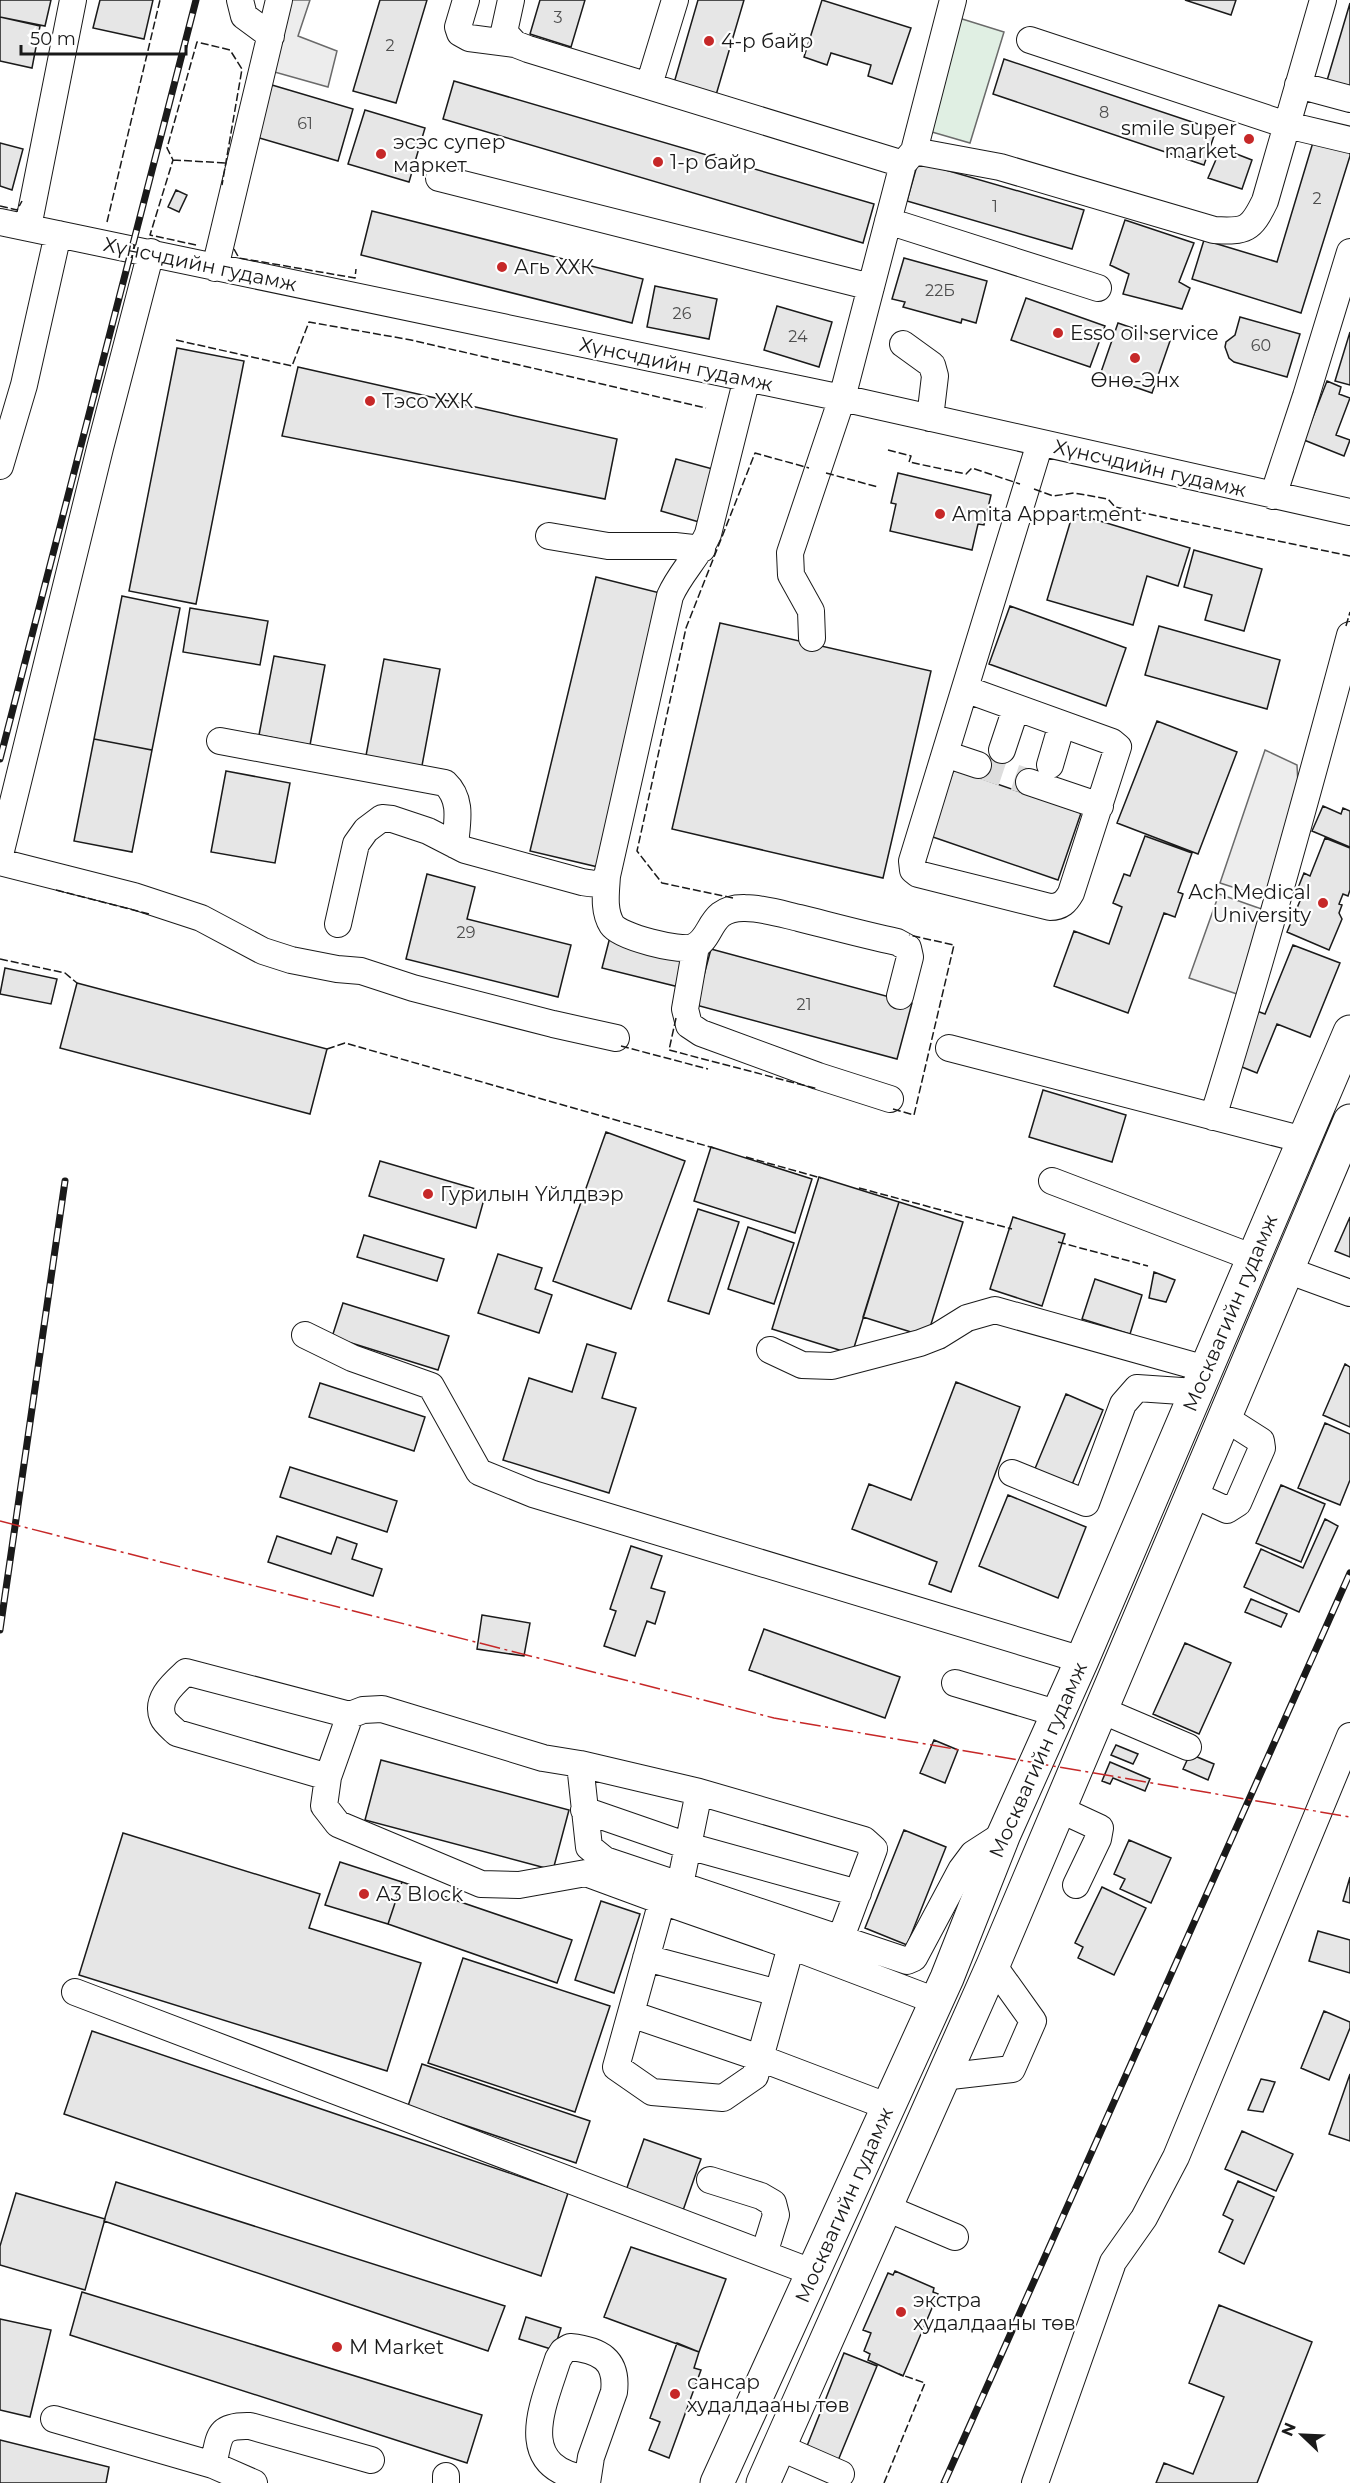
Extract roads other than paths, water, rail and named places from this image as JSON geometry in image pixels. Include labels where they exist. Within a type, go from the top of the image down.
[{"type":"highway","name":"Москвагийн гудамж","points":[[717,2483],[936,2001],[1004,1834],[1059,1714],[1350,1032]]},
{"type":"highway","name":"Москвагийн гудамж","points":[[763,2483],[993,1965],[1350,1121]]},
{"type":"street","points":[[28,227],[73,0]]},
{"type":"street","points":[[240,0],[244,16],[271,36]]},
{"type":"street","points":[[215,268],[279,0]]},
{"type":"street","points":[[466,0],[458,27],[460,33],[469,38],[515,44],[649,85],[908,157],[1000,167],[1214,230],[1236,231],[1255,223],[1265,201],[1323,0]]},
{"type":"street","points":[[511,0],[504,32],[515,44]]},
{"type":"street","points":[[649,85],[675,0]]},
{"type":"street","points":[[812,638],[811,611],[791,574],[790,553],[842,398],[888,221],[953,0]]},
{"type":"street","points":[[1030,40],[1287,125],[1350,140]]},
{"type":"street","points":[[1298,85],[1350,99]]},
{"type":"street","points":[[439,178],[871,287]]},
{"type":"street","points":[[888,221],[1098,288]]},
{"type":"street","name":"Хүнсчдийн гудамж","points":[[0,222],[842,398],[1350,512]]},
{"type":"street","points":[[0,466],[24,385],[58,234]]},
{"type":"street","points":[[0,855],[100,448],[151,252]]},
{"type":"street","points":[[1273,496],[1350,252]]},
{"type":"street","points":[[903,344],[932,365],[935,376],[930,418]]},
{"type":"street","points":[[696,946],[686,949],[674,948],[624,934],[615,929],[606,909],[608,876],[670,596],[678,579],[702,549],[708,534],[747,378]]},
{"type":"street","points":[[965,689],[1112,742],[1118,747],[1071,893],[1067,901],[1058,907],[1050,908],[918,873],[913,870],[912,861],[1040,443]]},
{"type":"street","points":[[549,536],[608,546],[675,546],[702,549]]},
{"type":"street","points":[[1213,1117],[1300,823],[1350,635]]},
{"type":"street","points":[[1002,750],[1016,708]]},
{"type":"street","points":[[1050,765],[1062,724]]},
{"type":"street","points":[[220,741],[445,783],[454,791],[458,805],[454,845]]},
{"type":"street","points":[[945,754],[978,765]]},
{"type":"street","points":[[1029,782],[1100,806]]},
{"type":"street","points":[[338,924],[356,844],[374,823],[382,818],[428,831],[454,845],[582,882],[596,884],[603,882],[608,876]]},
{"type":"street","points":[[0,862],[134,896],[201,918],[262,951],[291,960],[361,971],[553,1024],[616,1038]]},
{"type":"street","points":[[890,1099],[818,1076],[700,1033],[689,1024],[685,1009],[696,946],[720,915],[735,908],[788,915],[897,942],[908,948],[910,957],[900,996]]},
{"type":"street","points":[[949,1048],[1304,1140]]},
{"type":"street","points":[[1052,1181],[1254,1258]]},
{"type":"street","points":[[1287,1270],[1350,1293]]},
{"type":"street","points":[[770,1350],[802,1365],[832,1366],[920,1343],[938,1336],[967,1318],[995,1310],[1201,1381]]},
{"type":"street","points":[[304,1335],[352,1358],[431,1386],[479,1472],[533,1494],[1082,1660]]},
{"type":"street","points":[[1011,1473],[1086,1503],[1123,1404],[1137,1388],[1201,1381]]},
{"type":"street","points":[[1192,1494],[1227,1510],[1238,1503],[1262,1448],[1261,1441],[1225,1418]]},
{"type":"street","points":[[328,1777],[177,1733],[163,1719],[161,1701],[171,1686],[186,1672],[350,1715],[363,1710],[382,1709],[543,1758],[580,1764],[699,1792],[864,1839],[874,1849],[840,1940]]},
{"type":"street","points":[[955,1683],[1059,1714]]},
{"type":"street","points":[[1101,1710],[1188,1747]]},
{"type":"street","points":[[350,1715],[328,1777],[324,1806],[338,1824],[482,1884],[519,1885],[586,1873],[671,1893],[908,1961],[911,1960],[961,1870],[973,1854],[1004,1834]]},
{"type":"street","points":[[1035,2483],[1113,2262],[1144,2218],[1176,2157],[1350,1736]]},
{"type":"street","points":[[580,1764],[589,1847],[605,1860],[671,1893],[791,1946],[936,2001]]},
{"type":"street","points":[[699,1792],[688,1846],[646,1958],[616,2067],[652,2092],[723,2098],[755,2076],[791,1946]]},
{"type":"street","points":[[1059,1809],[1100,1828],[1098,1839],[1076,1885]]},
{"type":"street","points":[[584,1810],[688,1846],[858,1893]]},
{"type":"street","points":[[646,1958],[778,1993]]},
{"type":"street","points":[[942,2077],[1012,2069],[1033,2020],[993,1965]]},
{"type":"street","points":[[75,1992],[814,2273]]},
{"type":"street","points":[[631,2014],[760,2058],[889,2107]]},
{"type":"street","points":[[710,2180],[761,2196],[773,2203],[776,2215],[764,2254]]},
{"type":"street","points":[[884,2207],[956,2237]]},
{"type":"street","points":[[570,2347],[598,2353],[613,2369],[615,2381],[614,2392],[591,2457],[587,2481],[561,2472],[543,2454],[539,2444],[538,2426],[558,2360],[563,2351],[570,2347]]},
{"type":"street","points":[[54,2419],[213,2465],[254,2483]]},
{"type":"street","points":[[213,2465],[220,2434],[231,2425],[250,2426],[372,2460]]},
{"type":"street","points":[[779,2447],[841,2474]]},
{"type":"tunnel","points":[[978,765],[1029,782]]},
{"type":"railway","points":[[0,759],[196,0]]},
{"type":"railway","points":[[0,1630],[65,1181]]},
{"type":"railway","points":[[944,2483],[1350,1573]]},
{"type":"place","name":"4-р байр","points":[[709,41]]},
{"type":"place","name":"smile super market","points":[[1249,139]]},
{"type":"place","name":"эсэс супер маркет","points":[[381,154]]},
{"type":"place","name":"1-р байр","points":[[658,162]]},
{"type":"place","name":"Агь ХХК","points":[[502,267]]},
{"type":"place","name":"Esso oil service","points":[[1058,333]]},
{"type":"place","name":"Өнө-Энх","points":[[1135,358]]},
{"type":"place","name":"Тэсо ХХК","points":[[370,401]]},
{"type":"place","name":"Amita Appartment","points":[[940,514]]},
{"type":"place","name":"Ach Medical University","points":[[1323,903]]},
{"type":"place","name":"Гурилын Үйлдвэр","points":[[428,1194]]},
{"type":"place","name":"A3 Block","points":[[364,1894]]},
{"type":"place","name":"экстра худалдааны төв","points":[[901,2312]]},
{"type":"place","name":"М Market","points":[[337,2347]]},
{"type":"place","name":"сансар худалдааны төв","points":[[675,2394]]}]
